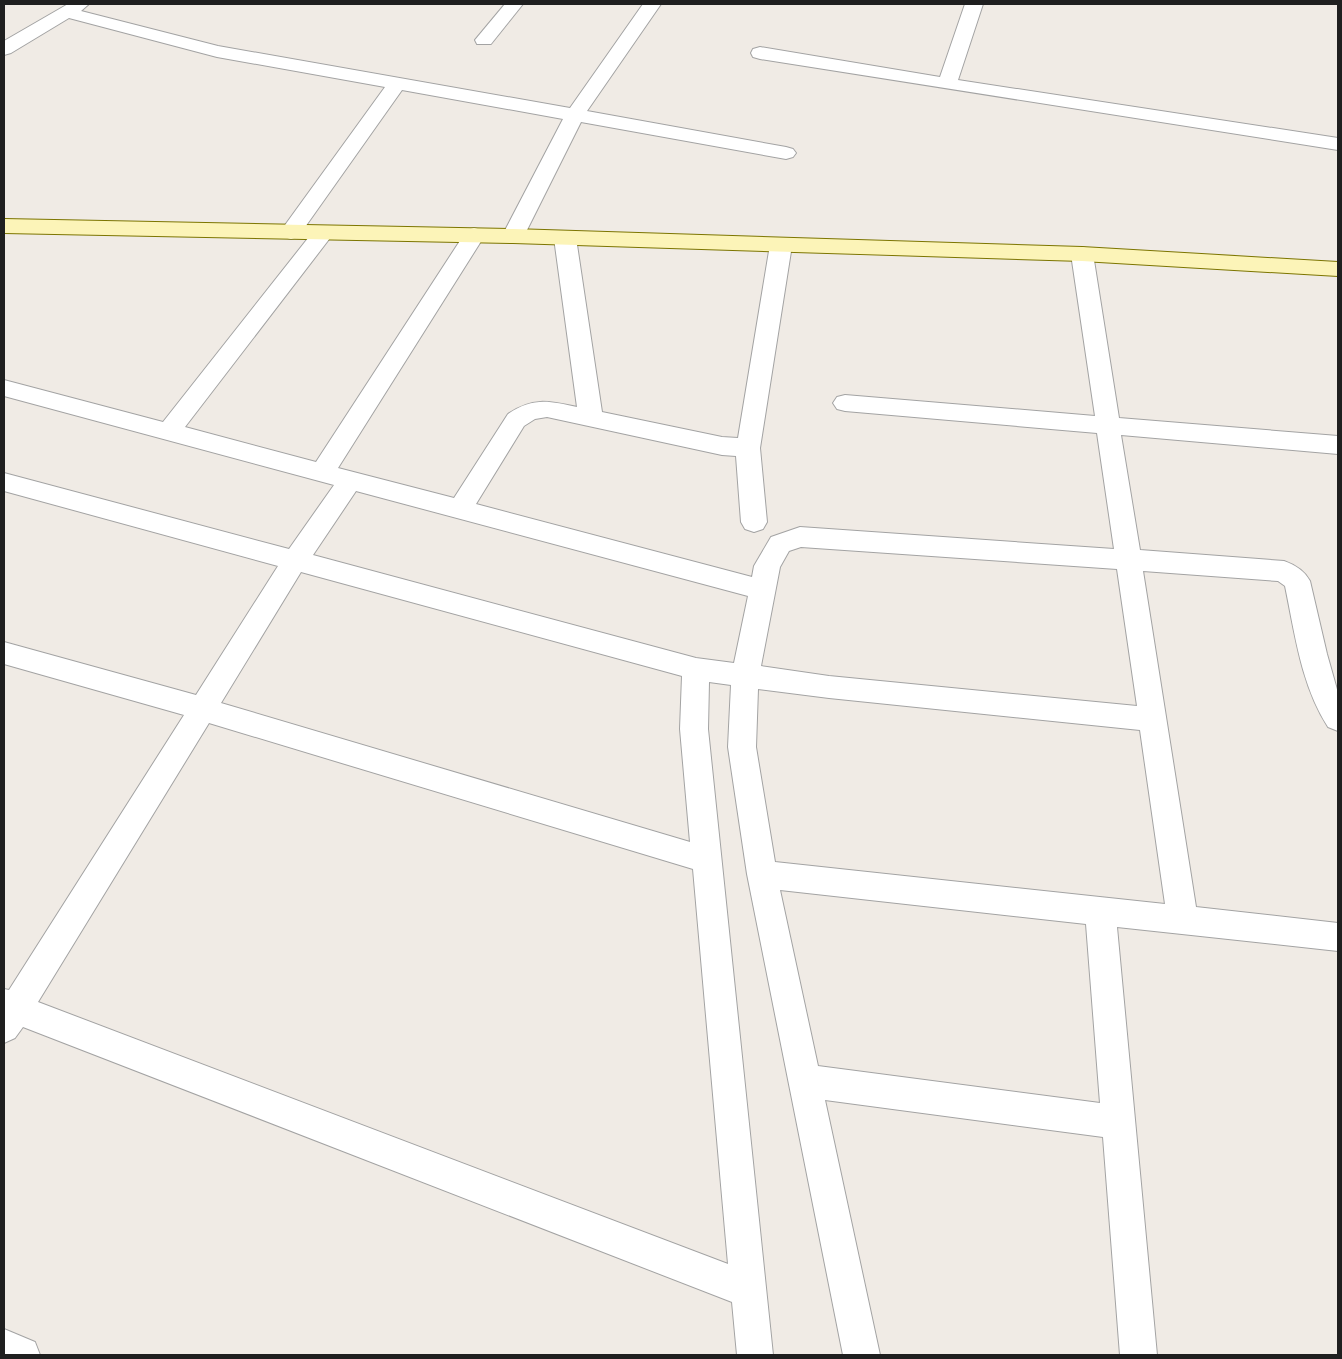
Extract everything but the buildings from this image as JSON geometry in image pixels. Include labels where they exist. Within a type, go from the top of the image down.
[{"type":"main road","points":[[4,226],[474,235],[1082,254],[1338,269]]},
{"type":"street","points":[[484,40],[514,4]]},
{"type":"street","points":[[512,236],[574,116],[652,4]]},
{"type":"street","points":[[947,84],[974,4]]},
{"type":"street","points":[[4,49],[72,8],[217,51],[786,153]]},
{"type":"street","points":[[760,53],[947,84],[1338,144]]},
{"type":"street","points":[[292,232],[397,84]]},
{"type":"street","points":[[168,432],[323,233]]},
{"type":"street","points":[[322,473],[474,235]]},
{"type":"street","points":[[565,238],[591,419]]},
{"type":"street","points":[[754,522],[748,448],[781,245]]},
{"type":"street","points":[[1082,254],[1183,920]]},
{"type":"street","points":[[4,388],[762,590]]},
{"type":"street","points":[[845,403],[1338,445]]},
{"type":"street","points":[[460,510],[516,420],[529,412],[547,410],[722,446],[748,448]]},
{"type":"street","points":[[350,480],[295,561],[203,709],[8,1013],[748,1290]]},
{"type":"street","points":[[4,482],[696,669],[829,687],[1152,719]]},
{"type":"street","points":[[860,1355],[762,874],[742,747],[746,676],[762,590],[767,566],[780,544],[800,537],[837,538],[1284,570],[1297,582],[1323,692],[1332,712],[1338,719]]},
{"type":"street","points":[[4,653],[203,709],[707,860]]},
{"type":"street","points":[[696,669],[694,729],[755,1355]]},
{"type":"street","points":[[762,874],[1338,937]]},
{"type":"street","points":[[1100,910],[1139,1355]]},
{"type":"street","points":[[804,1082],[1118,1122]]},
{"type":"street","points":[[4,1347],[22,1355]]}]
